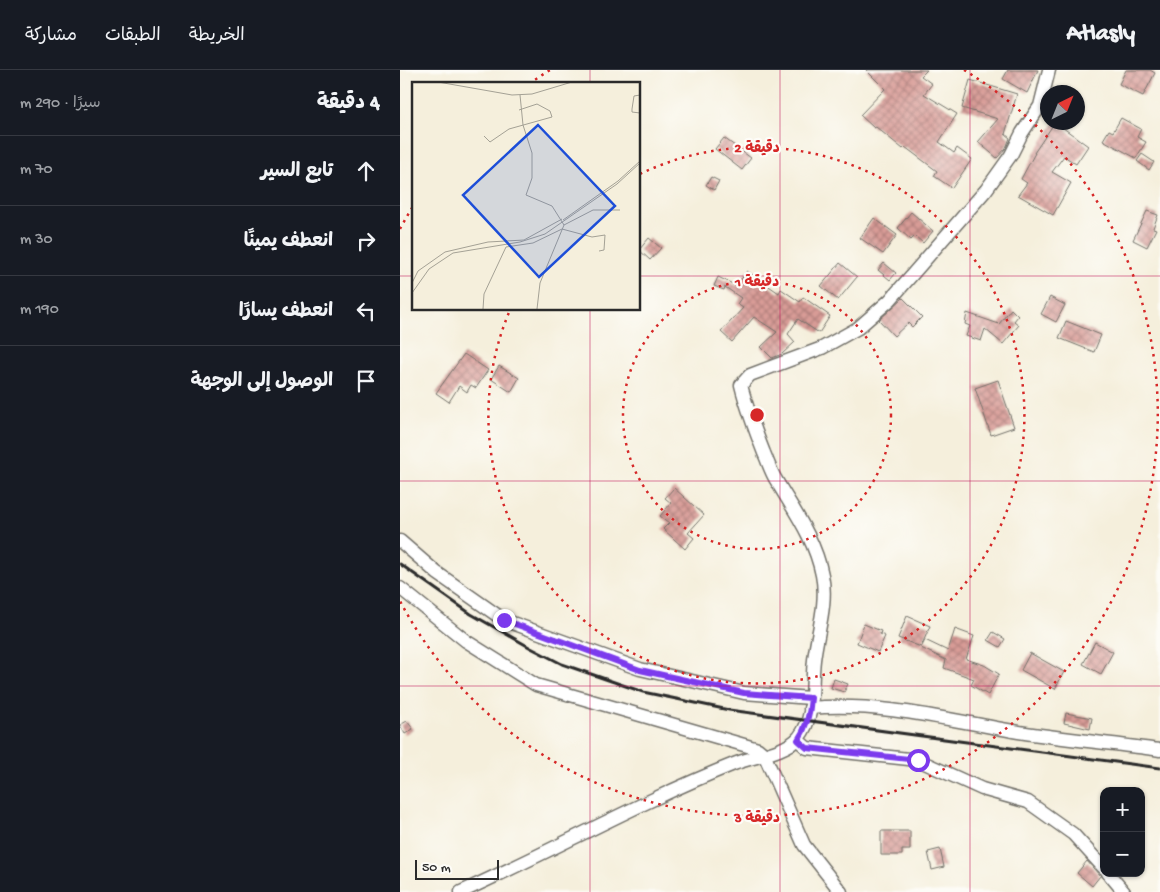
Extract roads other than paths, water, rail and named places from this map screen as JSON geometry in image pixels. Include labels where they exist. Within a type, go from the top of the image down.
[{"type":"street","points":[[461,892],[702,777],[780,749],[798,740],[803,732],[810,703],[823,601],[822,576],[816,552],[805,528],[775,479],[746,407],[741,385],[750,375],[822,348],[858,328],[890,300],[986,190],[1011,155],[1040,106],[1048,70]]},
{"type":"street","points":[[400,540],[437,573],[504,620],[640,670],[744,693],[827,706],[878,708],[914,712],[1014,731],[1160,750]]},
{"type":"street","points":[[400,588],[466,641],[536,685],[758,749],[764,754],[804,845],[841,892]]},
{"type":"street","points":[[798,740],[807,748],[918,760],[982,789],[1028,802],[1074,834],[1100,863]]},
{"type":"street","points":[[1111,877],[1124,892]]},
{"type":"railway","points":[[400,564],[471,614],[531,648],[562,664],[643,692],[729,710],[1160,768]]}]
